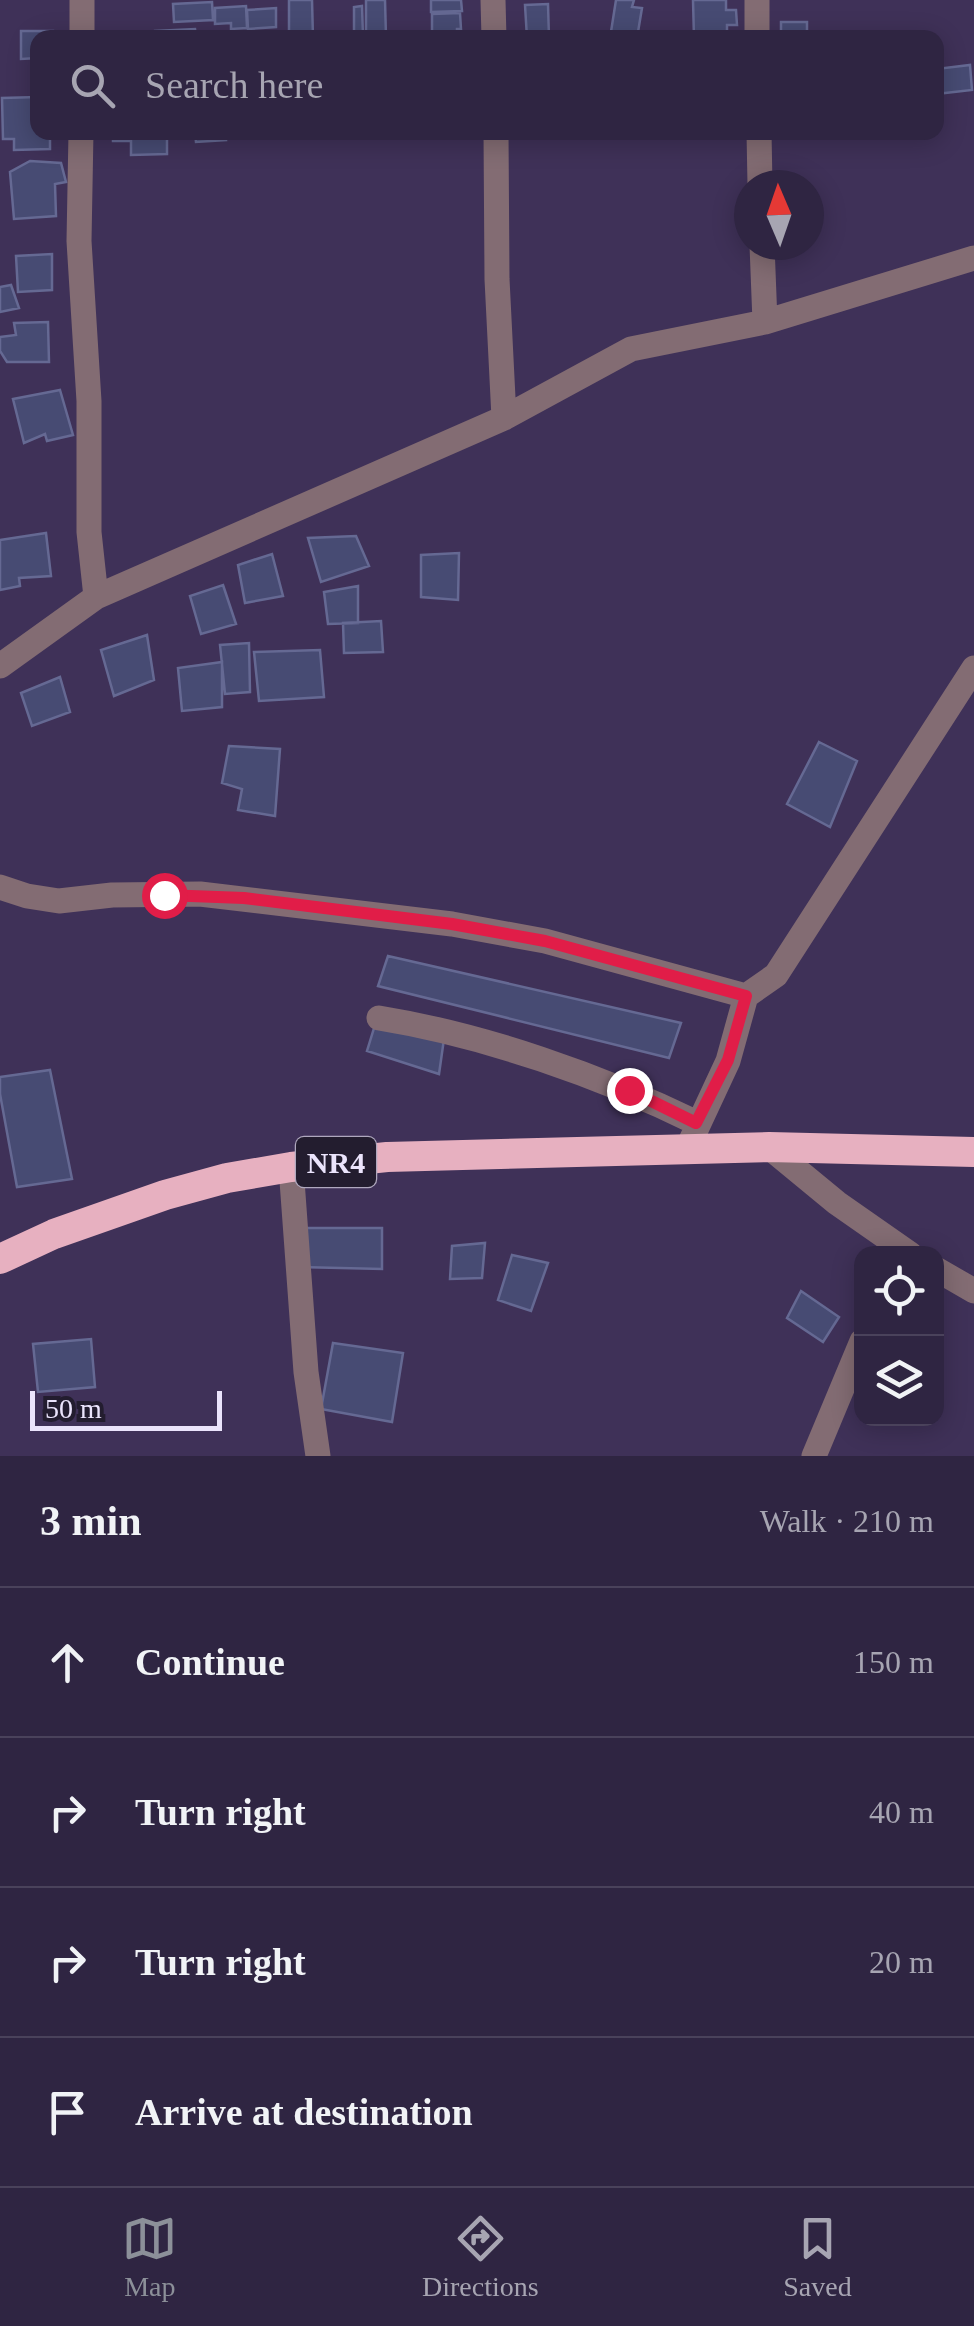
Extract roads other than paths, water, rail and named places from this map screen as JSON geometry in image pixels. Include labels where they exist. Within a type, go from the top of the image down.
[{"type":"highway","name":"NR4","points":[[0,1259],[54,1234],[226,1178],[388,1156],[692,1136],[769,1147],[974,1152]]},
{"type":"street","points":[[82,0],[82,30]]},
{"type":"street","points":[[493,0],[494,30]]},
{"type":"street","points":[[756,0],[757,30]]},
{"type":"street","points":[[81,140],[79,241],[89,401],[89,532],[96,597]]},
{"type":"street","points":[[496,140],[504,418]]},
{"type":"street","points":[[759,140],[760,170]]},
{"type":"street","points":[[0,666],[96,597],[504,418],[630,349],[765,322],[974,258]]},
{"type":"street","points":[[763,260],[765,322]]},
{"type":"street","points":[[379,1018],[406,1022],[538,1060],[629,1090],[692,1136],[728,1060],[746,996],[776,975],[872,842],[971,679]]},
{"type":"street","points":[[0,887],[59,901],[112,895],[200,894],[452,924],[545,941],[746,996]]},
{"type":"street","points":[[769,1147],[895,1246]]},
{"type":"street","points":[[291,1167],[306,1372],[318,1456]]},
{"type":"street","points":[[944,1274],[974,1291]]},
{"type":"street","points":[[814,1456],[854,1360]]}]
